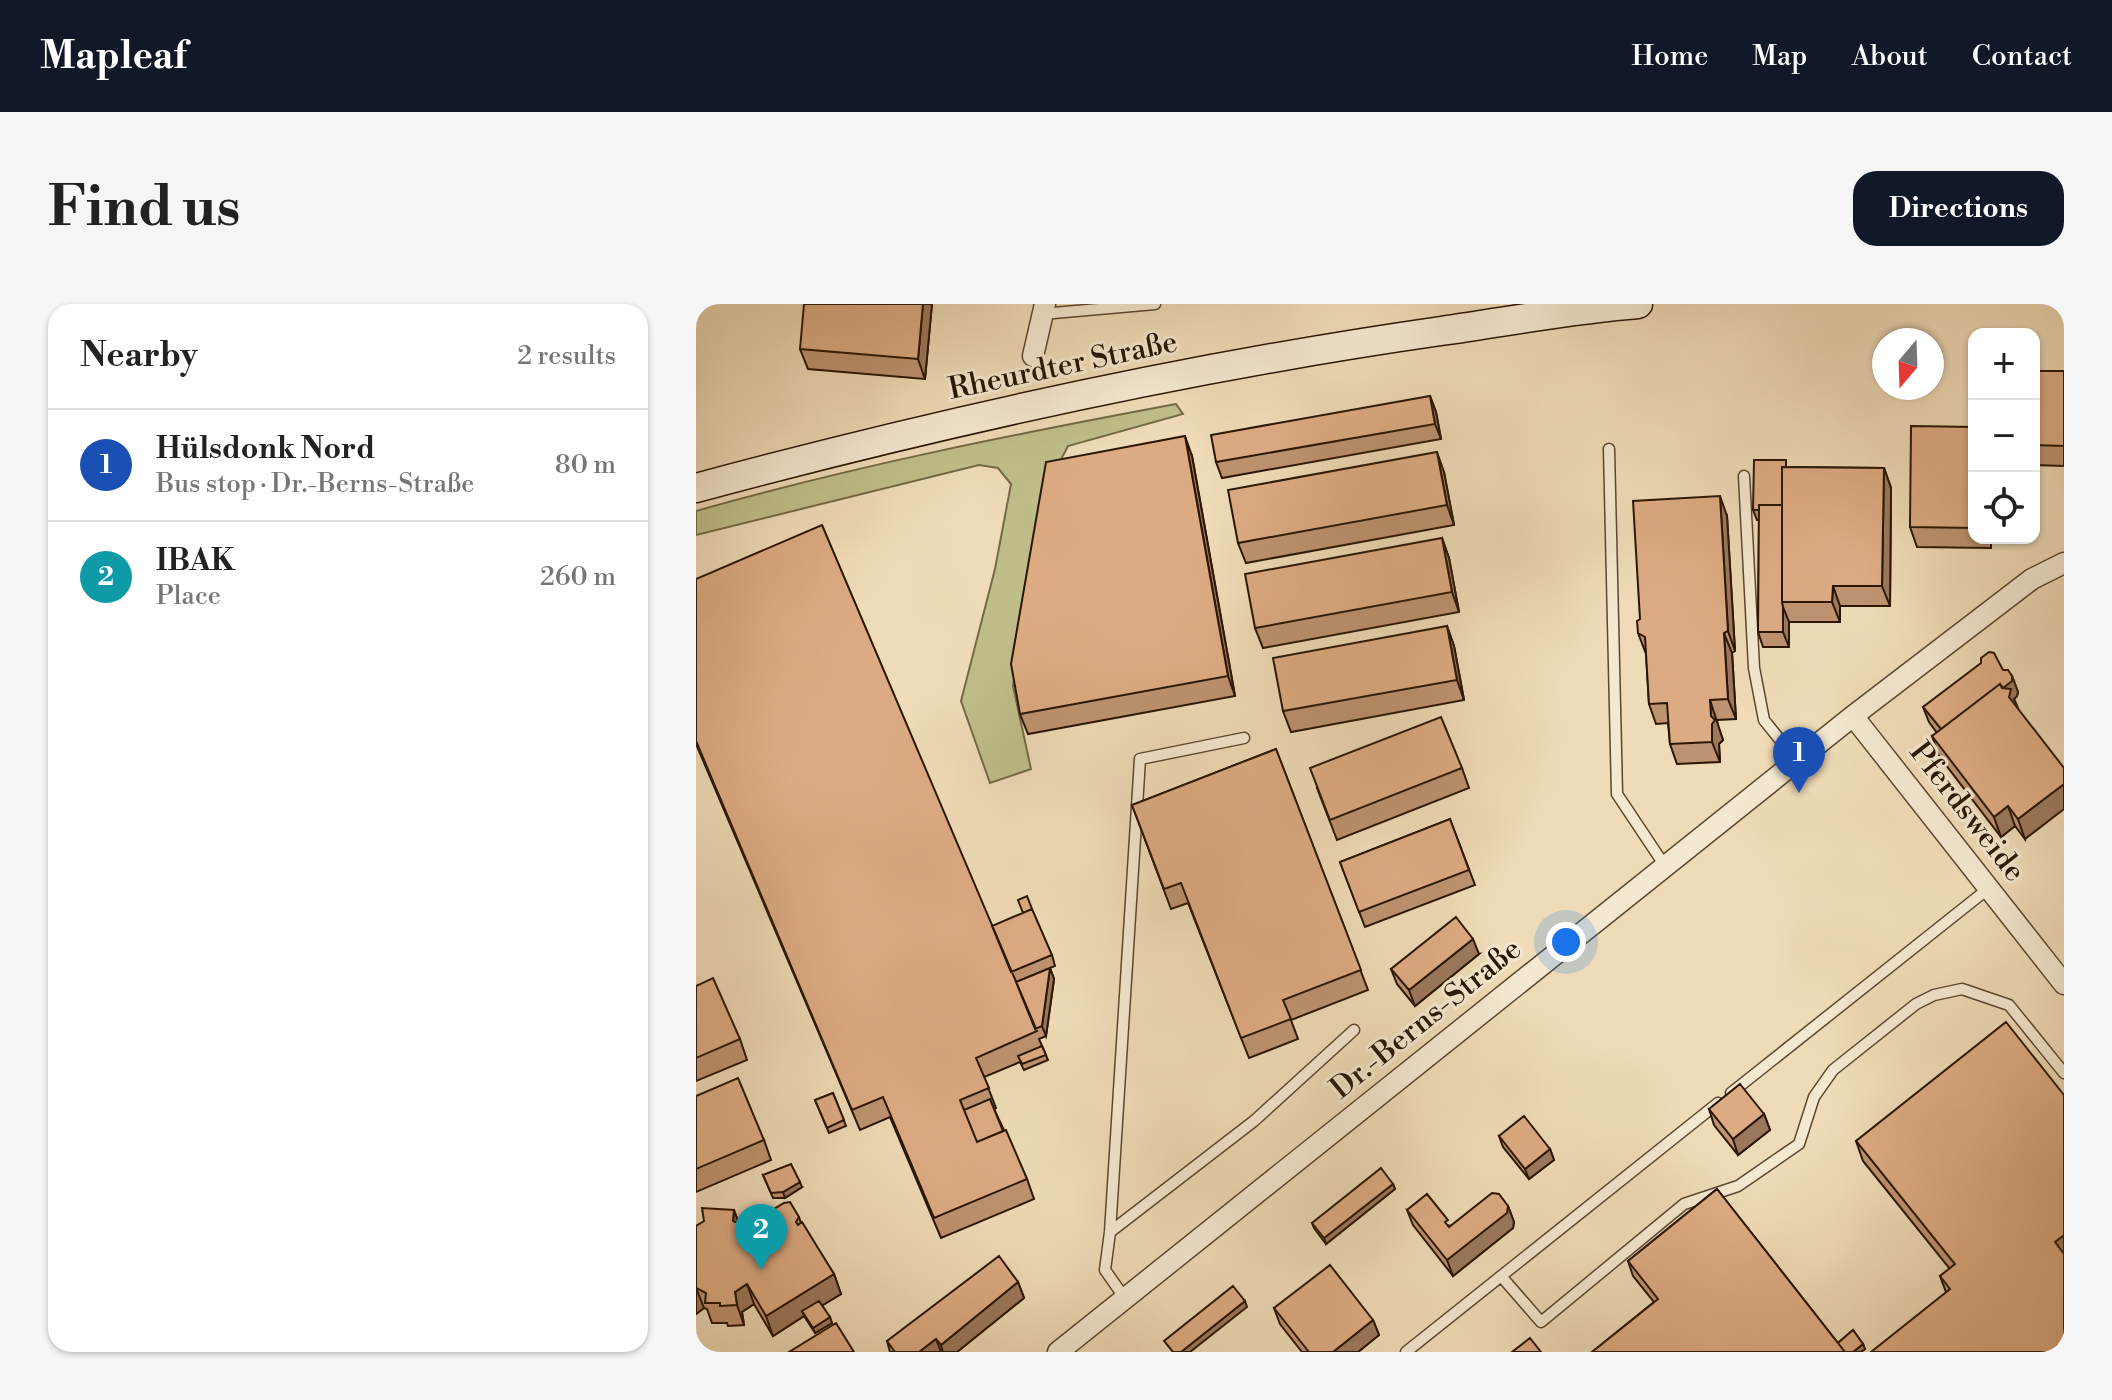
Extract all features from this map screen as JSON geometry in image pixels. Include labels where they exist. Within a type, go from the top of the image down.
[{"type":"main road","name":"Rheurdter Straße","points":[[696,488],[810,457],[1091,392],[1354,344],[1638,304]]},
{"type":"street","points":[[1033,356],[1043,309]]},
{"type":"street","name":"Dr.-Berns-Straße","points":[[1058,1352],[1853,716],[2032,579],[2064,563]]},
{"type":"street","name":"Pferdsweide","points":[[1853,716],[2064,984]]},
{"type":"lane","points":[[1043,309],[1155,304]]},
{"type":"lane","points":[[1609,449],[1617,794],[1665,866]]},
{"type":"lane","points":[[1744,476],[1754,668],[1764,720],[1797,761]]},
{"type":"lane","points":[[1124,1297],[1105,1270],[1140,759],[1244,738]]},
{"type":"lane","points":[[1406,1352],[1989,888]]},
{"type":"lane","points":[[1501,1276],[1541,1322],[1684,1204],[1738,1186],[1799,1144],[1814,1097],[1833,1070],[1916,1004],[1934,995],[1962,989],[2009,1005],[2064,1073]]},
{"type":"lane","points":[[1110,1232],[1254,1121],[1354,1030]]},
{"type":"shaded area","points":[[1176,404],[1183,414],[1068,446],[1048,484],[1013,686],[1031,769],[990,783],[961,701],[995,569],[1011,484],[998,468],[979,465],[696,535],[696,511],[935,452]]},
{"type":"building","points":[[804,304],[923,304],[918,359],[800,349]]},
{"type":"building","points":[[2040,371],[2064,371],[2064,446],[2040,445]]},
{"type":"building","points":[[1430,396],[1435,424],[1216,462],[1211,435]]},
{"type":"building","points":[[1911,426],[1968,427],[1968,528],[1910,527]]},
{"type":"building","points":[[1185,436],[1228,676],[1020,714],[1011,664],[1046,462]]},
{"type":"building","points":[[1437,452],[1447,505],[1238,543],[1228,490]]},
{"type":"building","points":[[1754,460],[1786,460],[1786,467],[1782,467],[1782,505],[1759,505],[1759,510],[1753,510]]},
{"type":"building","points":[[1782,467],[1884,468],[1882,586],[1833,586],[1832,602],[1782,602]]},
{"type":"building","points":[[1720,496],[1728,631],[1724,633],[1728,699],[1710,700],[1711,716],[1715,720],[1712,724],[1712,742],[1670,744],[1667,703],[1649,704],[1645,637],[1638,633],[1637,621],[1640,619],[1633,501]]},
{"type":"building","points":[[1759,505],[1782,505],[1783,632],[1758,632]]},
{"type":"building","points":[[822,525],[1037,1031],[976,1058],[989,1088],[960,1100],[977,1142],[1006,1130],[1027,1179],[934,1218],[883,1097],[852,1110],[696,741],[696,579]]},
{"type":"building","points":[[1442,538],[1452,592],[1255,628],[1245,574]]},
{"type":"building","points":[[1447,626],[1457,680],[1283,711],[1273,658]]},
{"type":"building","points":[[1989,652],[1994,653],[2003,670],[2008,670],[2012,681],[2003,688],[2000,684],[1941,729],[1923,707],[1981,663],[1981,658]]},
{"type":"building","points":[[2000,684],[2002,688],[2011,689],[2009,697],[2064,768],[2064,784],[2018,819],[2008,806],[1994,817],[1932,736]]},
{"type":"building","points":[[1441,717],[1462,768],[1330,820],[1310,768]]},
{"type":"building","points":[[1276,749],[1361,970],[1283,1000],[1291,1019],[1241,1038],[1181,883],[1164,889],[1132,805]]},
{"type":"building","points":[[1450,819],[1469,870],[1359,912],[1340,862]]},
{"type":"building","points":[[1027,896],[1032,909],[1023,913],[1018,900]]},
{"type":"building","points":[[1032,909],[1052,955],[1011,972],[992,926]]},
{"type":"building","points":[[1456,917],[1473,939],[1409,990],[1391,969]]},
{"type":"building","points":[[1050,968],[1042,1026],[1035,1029],[1016,982]]},
{"type":"building","points":[[713,978],[740,1039],[696,1058],[696,986]]},
{"type":"building","points":[[2006,1022],[2064,1095],[2064,1235],[2055,1242],[2064,1254],[2064,1352],[1871,1352],[1950,1289],[1940,1276],[1955,1264],[1856,1141]]},
{"type":"building","points":[[1042,1046],[1046,1055],[1022,1064],[1018,1056]]},
{"type":"building","points":[[738,1078],[764,1140],[696,1169],[696,1096]]},
{"type":"building","points":[[1740,1084],[1764,1114],[1733,1139],[1709,1109]]},
{"type":"building","points":[[833,1093],[844,1120],[827,1128],[815,1100]]},
{"type":"building","points":[[990,1099],[1003,1131],[977,1142],[964,1110]]},
{"type":"building","points":[[1524,1116],[1550,1149],[1525,1169],[1499,1136]]},
{"type":"building","points":[[791,1164],[800,1182],[783,1192],[771,1193],[763,1175]]},
{"type":"building","points":[[1381,1168],[1393,1184],[1324,1238],[1312,1223]]},
{"type":"building","points":[[1717,1189],[1845,1352],[1592,1352],[1658,1299],[1628,1261]]},
{"type":"building","points":[[1492,1193],[1499,1194],[1508,1206],[1507,1213],[1447,1260],[1407,1210],[1427,1194],[1448,1220],[1445,1222],[1449,1227]]},
{"type":"building","points":[[790,1202],[799,1217],[796,1222],[798,1225],[802,1222],[834,1274],[766,1316],[747,1284],[735,1292],[737,1305],[705,1303],[706,1293],[696,1288],[696,1226],[704,1221],[702,1208],[734,1210],[733,1221],[742,1225],[750,1218],[759,1218]]},
{"type":"building","points":[[999,1256],[1018,1282],[941,1345],[936,1339],[919,1352],[895,1352],[887,1341]]},
{"type":"building","points":[[1330,1265],[1373,1320],[1333,1352],[1309,1352],[1274,1308]]},
{"type":"building","points":[[1233,1286],[1245,1301],[1181,1352],[1173,1352],[1164,1341]]},
{"type":"building","points":[[819,1301],[830,1317],[813,1328],[802,1311]]},
{"type":"building","points":[[836,1323],[854,1352],[789,1352]]},
{"type":"building","points":[[1853,1330],[1863,1344],[1853,1352],[1845,1352],[1838,1343]]},
{"type":"building","points":[[1530,1338],[1541,1352],[1512,1352]]},
{"type":"place","name":"Hülsdonk Nord","points":[[1799,793]]},
{"type":"place","name":"IBAK","points":[[761,1270]]}]
